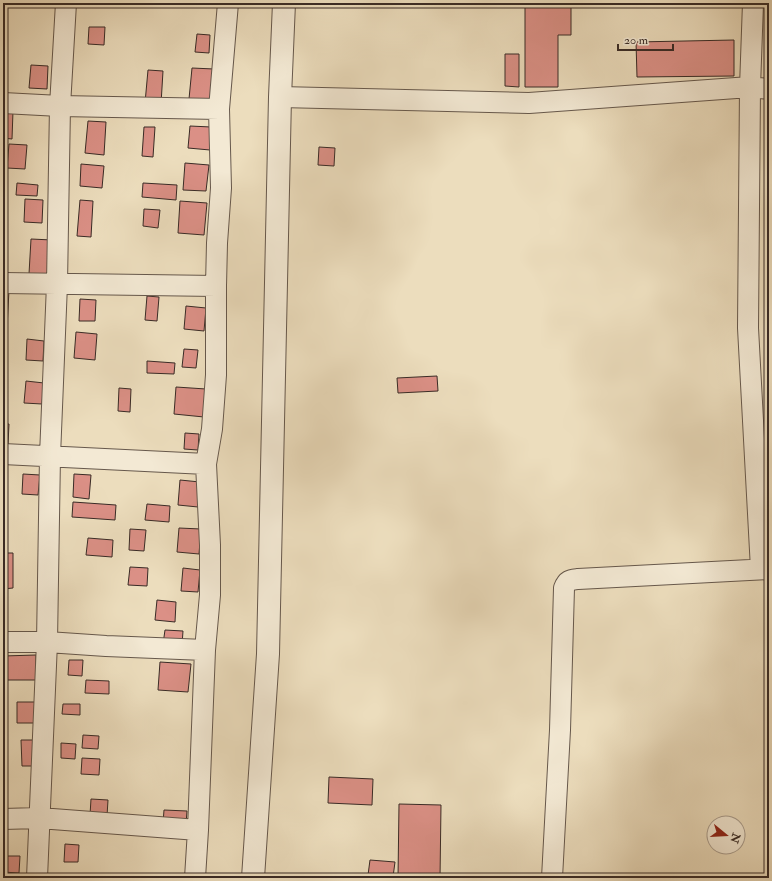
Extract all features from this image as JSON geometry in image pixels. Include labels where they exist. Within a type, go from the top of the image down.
[{"type":"street","points":[[37,878],[47,642],[50,456],[57,284],[60,106],[66,3]]},
{"type":"street","points":[[195,878],[205,650],[210,595],[210,546],[206,464],[212,428],[216,375],[217,244],[221,188],[219,108],[228,3]]},
{"type":"street","points":[[253,878],[268,654],[280,97],[284,3]]},
{"type":"street","points":[[552,878],[560,730],[564,588],[566,584],[570,580],[578,579],[765,569],[748,328],[760,88],[754,3]]},
{"type":"street","points":[[280,97],[529,103],[760,88]]},
{"type":"street","points":[[3,103],[60,106],[219,108]]},
{"type":"street","points":[[3,283],[216,286]]},
{"type":"street","points":[[3,454],[206,464]]},
{"type":"street","points":[[3,642],[47,642],[205,650]]},
{"type":"street","points":[[3,819],[39,818],[198,830]]},
{"type":"building","points":[[525,3],[558,3],[558,5],[571,5],[571,35],[558,35],[558,87],[525,87]]},
{"type":"building","points":[[89,27],[105,27],[104,45],[88,44]]},
{"type":"building","points":[[197,34],[210,35],[209,53],[195,52]]},
{"type":"building","points":[[734,40],[734,76],[637,77],[636,42]]},
{"type":"building","points":[[505,54],[519,54],[519,87],[505,86]]},
{"type":"building","points":[[31,65],[48,66],[47,89],[29,88]]},
{"type":"building","points":[[192,68],[214,69],[211,100],[189,99]]},
{"type":"building","points":[[148,70],[163,71],[161,104],[145,103]]},
{"type":"building","points":[[3,110],[13,111],[12,139],[3,138]]},
{"type":"building","points":[[88,121],[106,122],[104,155],[85,153]]},
{"type":"building","points":[[190,126],[211,127],[210,150],[188,148]]},
{"type":"building","points":[[144,127],[155,127],[153,157],[142,156]]},
{"type":"building","points":[[9,144],[27,145],[25,169],[7,168]]},
{"type":"building","points":[[319,147],[335,148],[334,166],[318,165]]},
{"type":"building","points":[[185,163],[209,165],[206,191],[183,190]]},
{"type":"building","points":[[81,164],[104,166],[102,188],[80,186]]},
{"type":"building","points":[[17,183],[38,185],[37,196],[16,195]]},
{"type":"building","points":[[143,183],[177,185],[176,200],[142,197]]},
{"type":"building","points":[[25,199],[43,200],[42,223],[24,222]]},
{"type":"building","points":[[80,200],[93,201],[91,237],[77,236]]},
{"type":"building","points":[[180,201],[207,203],[204,235],[178,233]]},
{"type":"building","points":[[144,209],[160,210],[158,228],[143,226]]},
{"type":"building","points":[[31,239],[52,240],[50,275],[29,274]]},
{"type":"building","points":[[3,290],[9,290],[7,328],[3,328]]},
{"type":"building","points":[[147,296],[159,297],[157,321],[145,320]]},
{"type":"building","points":[[80,299],[96,300],[95,321],[79,321]]},
{"type":"building","points":[[186,306],[206,308],[204,331],[184,329]]},
{"type":"building","points":[[76,332],[97,334],[95,360],[74,358]]},
{"type":"building","points":[[27,339],[44,341],[43,361],[26,360]]},
{"type":"building","points":[[184,349],[198,350],[196,368],[182,367]]},
{"type":"building","points":[[147,361],[175,363],[174,374],[147,373]]},
{"type":"building","points":[[437,376],[438,391],[398,393],[397,378]]},
{"type":"building","points":[[26,381],[44,383],[42,404],[24,403]]},
{"type":"building","points":[[176,387],[206,389],[204,417],[174,414]]},
{"type":"building","points":[[119,388],[131,389],[130,412],[118,411]]},
{"type":"building","points":[[3,424],[9,424],[8,444],[3,444]]},
{"type":"building","points":[[185,433],[199,434],[198,450],[184,449]]},
{"type":"building","points":[[23,474],[40,475],[38,495],[22,494]]},
{"type":"building","points":[[74,474],[91,475],[89,499],[73,497]]},
{"type":"building","points":[[180,480],[200,482],[198,507],[178,505]]},
{"type":"building","points":[[73,502],[116,505],[115,520],[72,517]]},
{"type":"building","points":[[147,504],[170,506],[169,522],[145,520]]},
{"type":"building","points":[[179,528],[201,529],[199,554],[177,552]]},
{"type":"building","points":[[130,529],[146,530],[144,551],[129,550]]},
{"type":"building","points":[[88,538],[113,540],[112,557],[86,555]]},
{"type":"building","points":[[3,553],[13,553],[13,588],[3,589]]},
{"type":"building","points":[[130,567],[148,568],[147,586],[128,585]]},
{"type":"building","points":[[183,568],[200,570],[198,592],[181,591]]},
{"type":"building","points":[[157,600],[176,602],[175,622],[155,620]]},
{"type":"building","points":[[165,630],[183,631],[182,645],[163,644]]},
{"type":"building","points":[[36,655],[36,680],[3,680],[3,656]]},
{"type":"building","points":[[69,660],[83,660],[82,676],[68,675]]},
{"type":"building","points":[[160,662],[191,664],[188,692],[158,690]]},
{"type":"building","points":[[86,680],[109,681],[109,694],[85,693]]},
{"type":"building","points":[[17,702],[37,702],[37,723],[17,723]]},
{"type":"building","points":[[63,704],[80,704],[80,715],[62,714]]},
{"type":"building","points":[[83,735],[99,736],[98,749],[82,748]]},
{"type":"building","points":[[21,740],[36,740],[36,766],[22,766]]},
{"type":"building","points":[[61,743],[76,744],[75,759],[61,758]]},
{"type":"building","points":[[82,758],[100,759],[99,775],[81,774]]},
{"type":"building","points":[[329,777],[373,779],[372,805],[328,803]]},
{"type":"building","points":[[91,799],[108,800],[107,816],[90,815]]},
{"type":"building","points":[[399,804],[441,805],[440,878],[398,878]]},
{"type":"building","points":[[164,810],[187,811],[186,824],[163,823]]},
{"type":"building","points":[[65,844],[79,845],[78,862],[64,862]]},
{"type":"building","points":[[3,856],[20,856],[19,873],[3,872]]},
{"type":"building","points":[[370,860],[395,862],[393,877],[368,875]]}]
